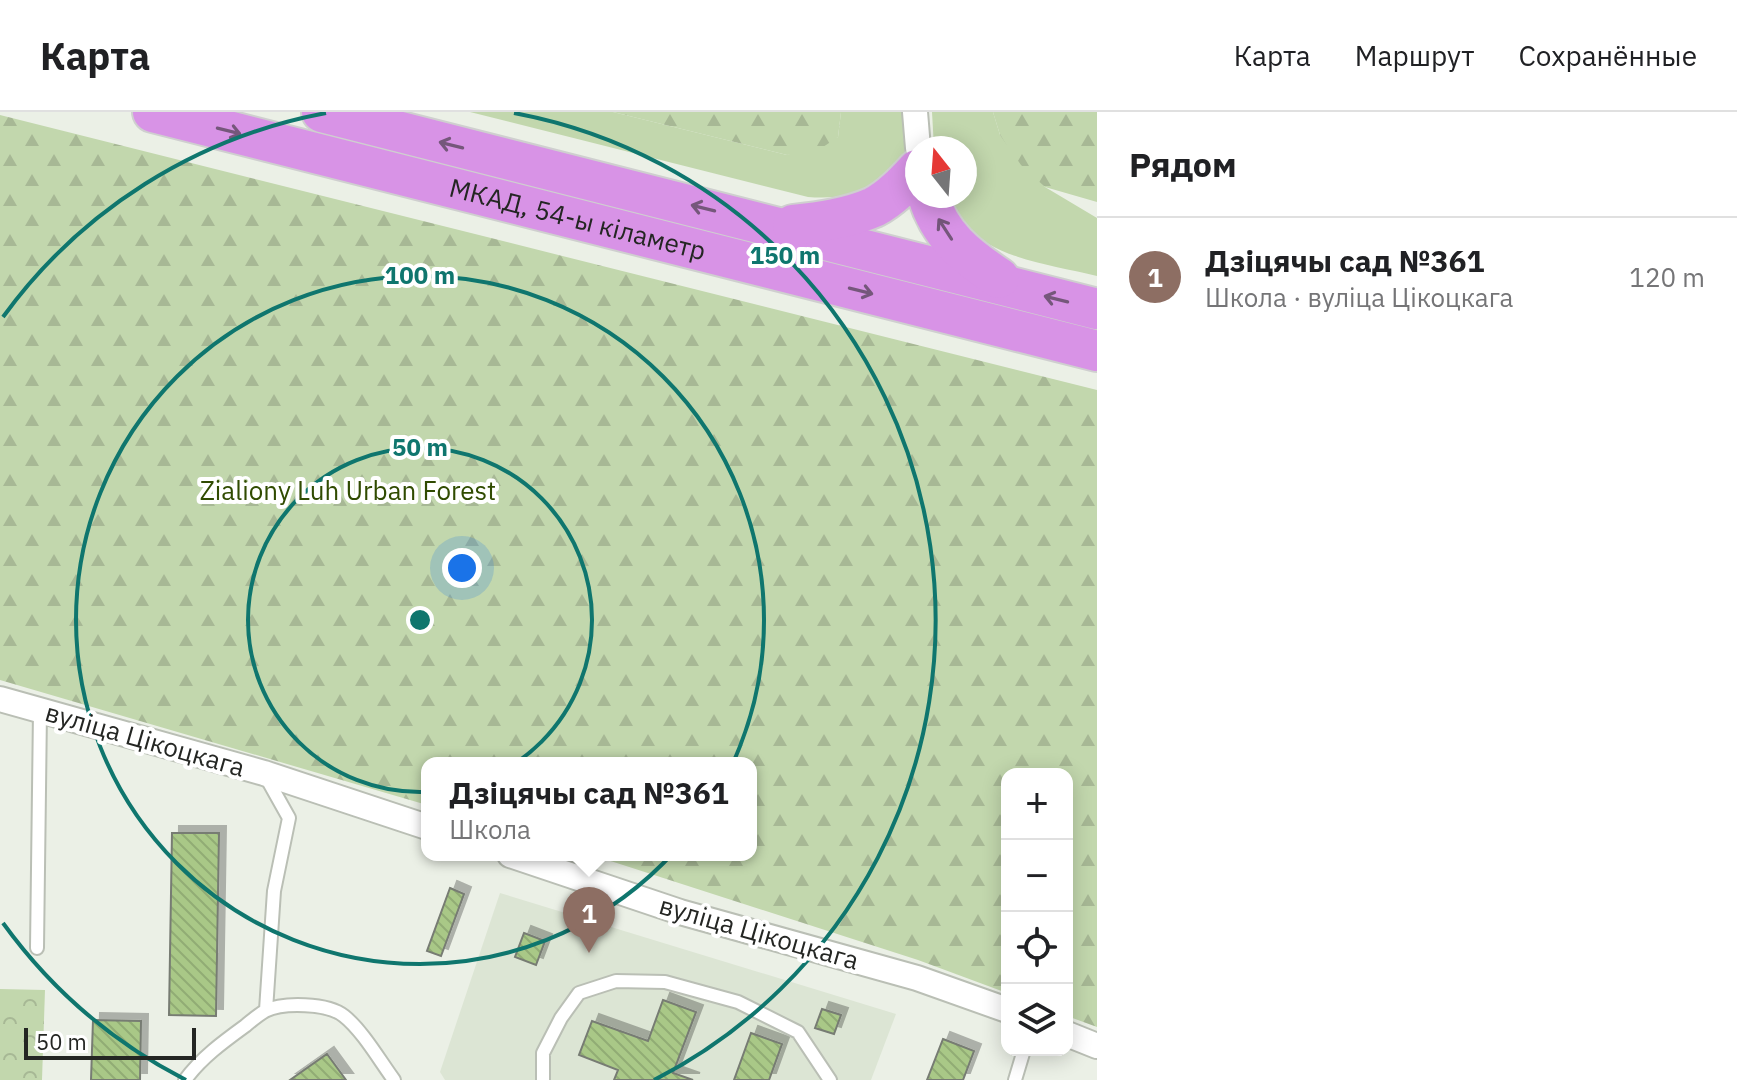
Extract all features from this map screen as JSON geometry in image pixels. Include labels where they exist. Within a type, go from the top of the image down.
[{"type":"highway","name":"МКАД, 54-ы кіламетр","points":[[153,112],[1097,351]]},
{"type":"highway","name":"МКАД, 54-ы кіламетр","points":[[322,112],[1097,309]]},
{"type":"highway","points":[[779,227],[827,221],[873,207],[905,183]]},
{"type":"highway","points":[[932,208],[948,236],[967,257],[1016,289]]},
{"type":"street","points":[[915,112],[917,136]]},
{"type":"street","name":"вуліца Цікоцкага","points":[[0,699],[264,773],[421,825]]},
{"type":"street","name":"вуліца Цікоцкага","points":[[528,861],[680,912],[917,978],[1001,1008]]},
{"type":"street","points":[[1073,1036],[1097,1046]]},
{"type":"lane","points":[[37,948],[40,711]]},
{"type":"lane","points":[[264,773],[289,818],[274,891],[266,1010]]},
{"type":"lane","points":[[543,1080],[543,1053],[561,1018],[579,993],[616,981],[665,982],[738,1002],[798,1032],[830,1080]]},
{"type":"lane","points":[[185,1080],[219,1045],[266,1010],[295,1005],[323,1008],[343,1015],[394,1080]]},
{"type":"lane","points":[[1015,1080],[1022,1056]]},
{"type":"shaded area","points":[[500,893],[896,1014],[871,1080],[445,1080],[440,1072]]},
{"type":"green space","points":[[470,112],[613,112],[787,155],[838,137],[841,112],[902,112],[905,156],[886,179],[857,193],[808,197]]},
{"type":"green space","points":[[613,112],[841,112],[838,137],[817,151],[787,155]]},
{"type":"green space","points":[[932,112],[993,112],[1000,135],[1045,187],[1097,218],[1097,276],[1009,254],[993,247],[965,226],[951,208],[977,208],[977,136],[933,136]]},
{"type":"green space","points":[[993,112],[1097,112],[1097,202],[1045,187],[1021,165],[1000,135]]},
{"type":"green space","name":"Zialiony Luh Urban Forest","points":[[0,115],[1097,390],[1097,1027],[1073,1018],[1073,768],[1001,768],[1001,991],[918,960],[611,861],[757,861],[757,757],[421,757],[421,803],[0,680]]},
{"type":"green space","points":[[0,989],[45,990],[42,1080],[0,1080]]},
{"type":"building","points":[[172,833],[219,833],[216,1016],[169,1015]]},
{"type":"building","points":[[450,888],[464,894],[441,956],[427,951]]},
{"type":"building","points":[[524,933],[545,941],[536,965],[515,957]]},
{"type":"building","points":[[663,1000],[696,1012],[673,1073],[693,1080],[614,1080],[618,1070],[579,1055],[592,1021],[648,1041]]},
{"type":"building","points":[[822,1009],[841,1015],[834,1034],[815,1028]]},
{"type":"building","points":[[93,1020],[141,1021],[140,1080],[91,1080]]},
{"type":"building","points":[[751,1033],[782,1044],[769,1080],[734,1080]]},
{"type":"building","points":[[943,1039],[974,1051],[963,1080],[927,1080]]},
{"type":"building","points":[[327,1054],[346,1080],[290,1080]]},
{"type":"place","name":"Дзіцячы сад №361","points":[[589,953]]}]
